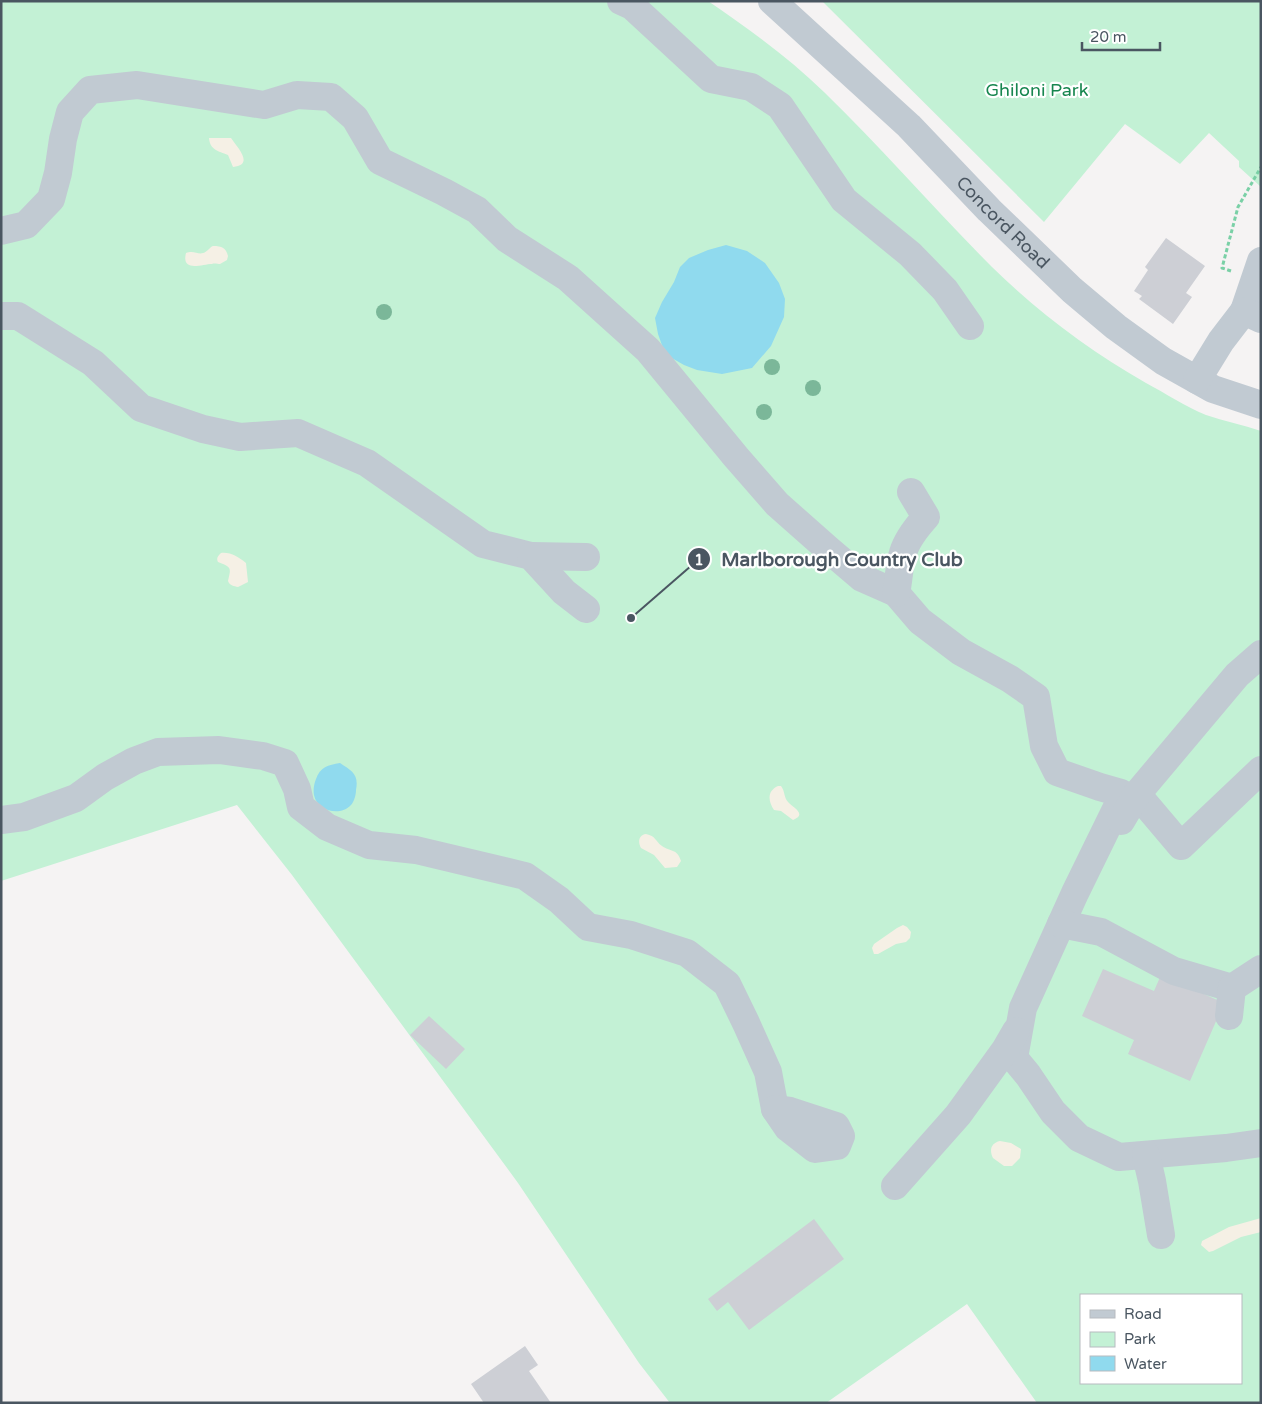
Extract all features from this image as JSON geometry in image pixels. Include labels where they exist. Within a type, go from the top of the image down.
[{"type":"street","points":[[621,1],[632,6],[711,79],[751,87],[780,106],[844,200],[910,254],[946,290],[970,326]]},
{"type":"street","name":"Concord Road","points":[[772,1],[908,126],[989,210],[1072,290],[1116,327],[1163,362],[1213,389],[1261,405]]},
{"type":"street","points":[[1,231],[26,225],[51,199],[70,112],[90,90],[137,85],[264,105],[297,95],[331,97],[355,118],[380,161],[477,210],[507,239],[568,278],[648,350],[777,504],[862,578],[896,593],[920,621],[961,652],[1010,679],[1036,697],[1044,746],[1057,772],[1121,793],[1120,801],[1064,925],[1027,1015],[1005,1050],[958,1115],[895,1186]]},
{"type":"street","points":[[1197,380],[1221,341],[1252,315],[1249,267]]},
{"type":"street","points":[[1,316],[18,316],[93,363],[141,408],[203,429],[240,437],[298,433],[367,463],[483,544],[531,556],[586,557]]},
{"type":"street","points":[[896,593],[903,554],[914,531],[926,517],[911,492]]},
{"type":"street","points":[[531,556],[564,592],[586,609]]},
{"type":"street","points":[[1064,925],[1137,794],[1237,675],[1261,654]]},
{"type":"street","points":[[1,820],[24,817],[76,798],[105,777],[134,761],[158,752],[219,750],[263,756],[285,763],[298,789],[301,807],[327,827],[369,845],[416,850],[525,876],[559,900],[588,927],[631,935],[687,953],[726,984],[746,1022],[768,1072],[774,1109]]},
{"type":"street","points":[[1137,794],[1181,846],[1261,770]]},
{"type":"street","points":[[1064,925],[1101,932],[1174,971],[1232,988],[1261,969]]},
{"type":"street","points":[[1229,1016],[1232,988]]},
{"type":"street","points":[[1020,1026],[1014,1058],[1053,1112],[1079,1138],[1119,1157],[1226,1148],[1261,1143]]},
{"type":"street","points":[[1146,1155],[1161,1235]]},
{"type":"path","points":[[1249,267],[1222,268],[1238,207],[1261,167]]},
{"type":"green space","points":[[1,1],[708,1],[768,44],[811,79],[846,113],[992,267],[1065,330],[1125,371],[1191,408],[1206,415],[1261,431],[1261,1403],[1037,1403],[967,1304],[826,1403],[670,1403],[639,1363],[518,1183],[292,875],[237,805],[1,881]]},
{"type":"green space","name":"Ghiloni Park","points":[[822,1],[1261,1],[1261,187],[1239,167],[1239,161],[1209,133],[1180,164],[1125,124],[1044,222]]},
{"type":"sand","points":[[209,138],[231,138],[244,159],[243,163],[233,167],[228,155],[213,148]]},
{"type":"sand","points":[[213,246],[225,249],[228,256],[227,260],[220,264],[198,266],[187,263],[185,259],[186,253],[204,253]]},
{"type":"sand","points":[[221,553],[231,554],[246,563],[248,582],[238,587],[230,584],[228,581],[229,568],[217,561]]},
{"type":"sand","points":[[778,786],[781,786],[787,800],[798,811],[799,815],[797,818],[793,820],[772,807],[770,793]]},
{"type":"sand","points":[[646,834],[654,837],[662,846],[677,854],[681,861],[677,867],[665,868],[654,855],[641,848],[639,840],[641,836]]},
{"type":"sand","points":[[903,925],[911,932],[910,938],[906,942],[896,944],[878,954],[874,954],[872,948],[874,944]]},
{"type":"sand","points":[[1000,1141],[1011,1143],[1021,1149],[1020,1158],[1012,1166],[1004,1166],[993,1158],[992,1147]]},
{"type":"sand","points":[[1261,1218],[1261,1232],[1241,1237],[1209,1252],[1201,1245],[1202,1241],[1229,1227]]},
{"type":"water","points":[[726,245],[747,251],[765,263],[779,283],[785,299],[784,317],[771,346],[752,368],[722,374],[697,370],[670,357],[663,348],[655,318],[680,267],[689,258]]},
{"type":"water","points":[[340,763],[354,774],[357,785],[355,796],[352,804],[346,809],[341,811],[329,810],[316,801],[314,785],[322,769]]},
{"type":"building","points":[[1166,238],[1205,266],[1186,293],[1192,297],[1173,324],[1139,299],[1142,296],[1134,291],[1148,270],[1145,267]]},
{"type":"building","points":[[1103,969],[1154,991],[1161,975],[1224,1003],[1190,1081],[1128,1054],[1134,1040],[1082,1016]]},
{"type":"building","points":[[429,1016],[465,1049],[446,1069],[410,1035]]},
{"type":"building","points":[[814,1219],[844,1259],[749,1330],[728,1302],[717,1311],[708,1299]]},
{"type":"building","points":[[525,1346],[538,1365],[529,1371],[551,1403],[484,1403],[471,1384]]},
{"type":"place","name":"Marlborough Country Club","points":[[631,618]]}]
